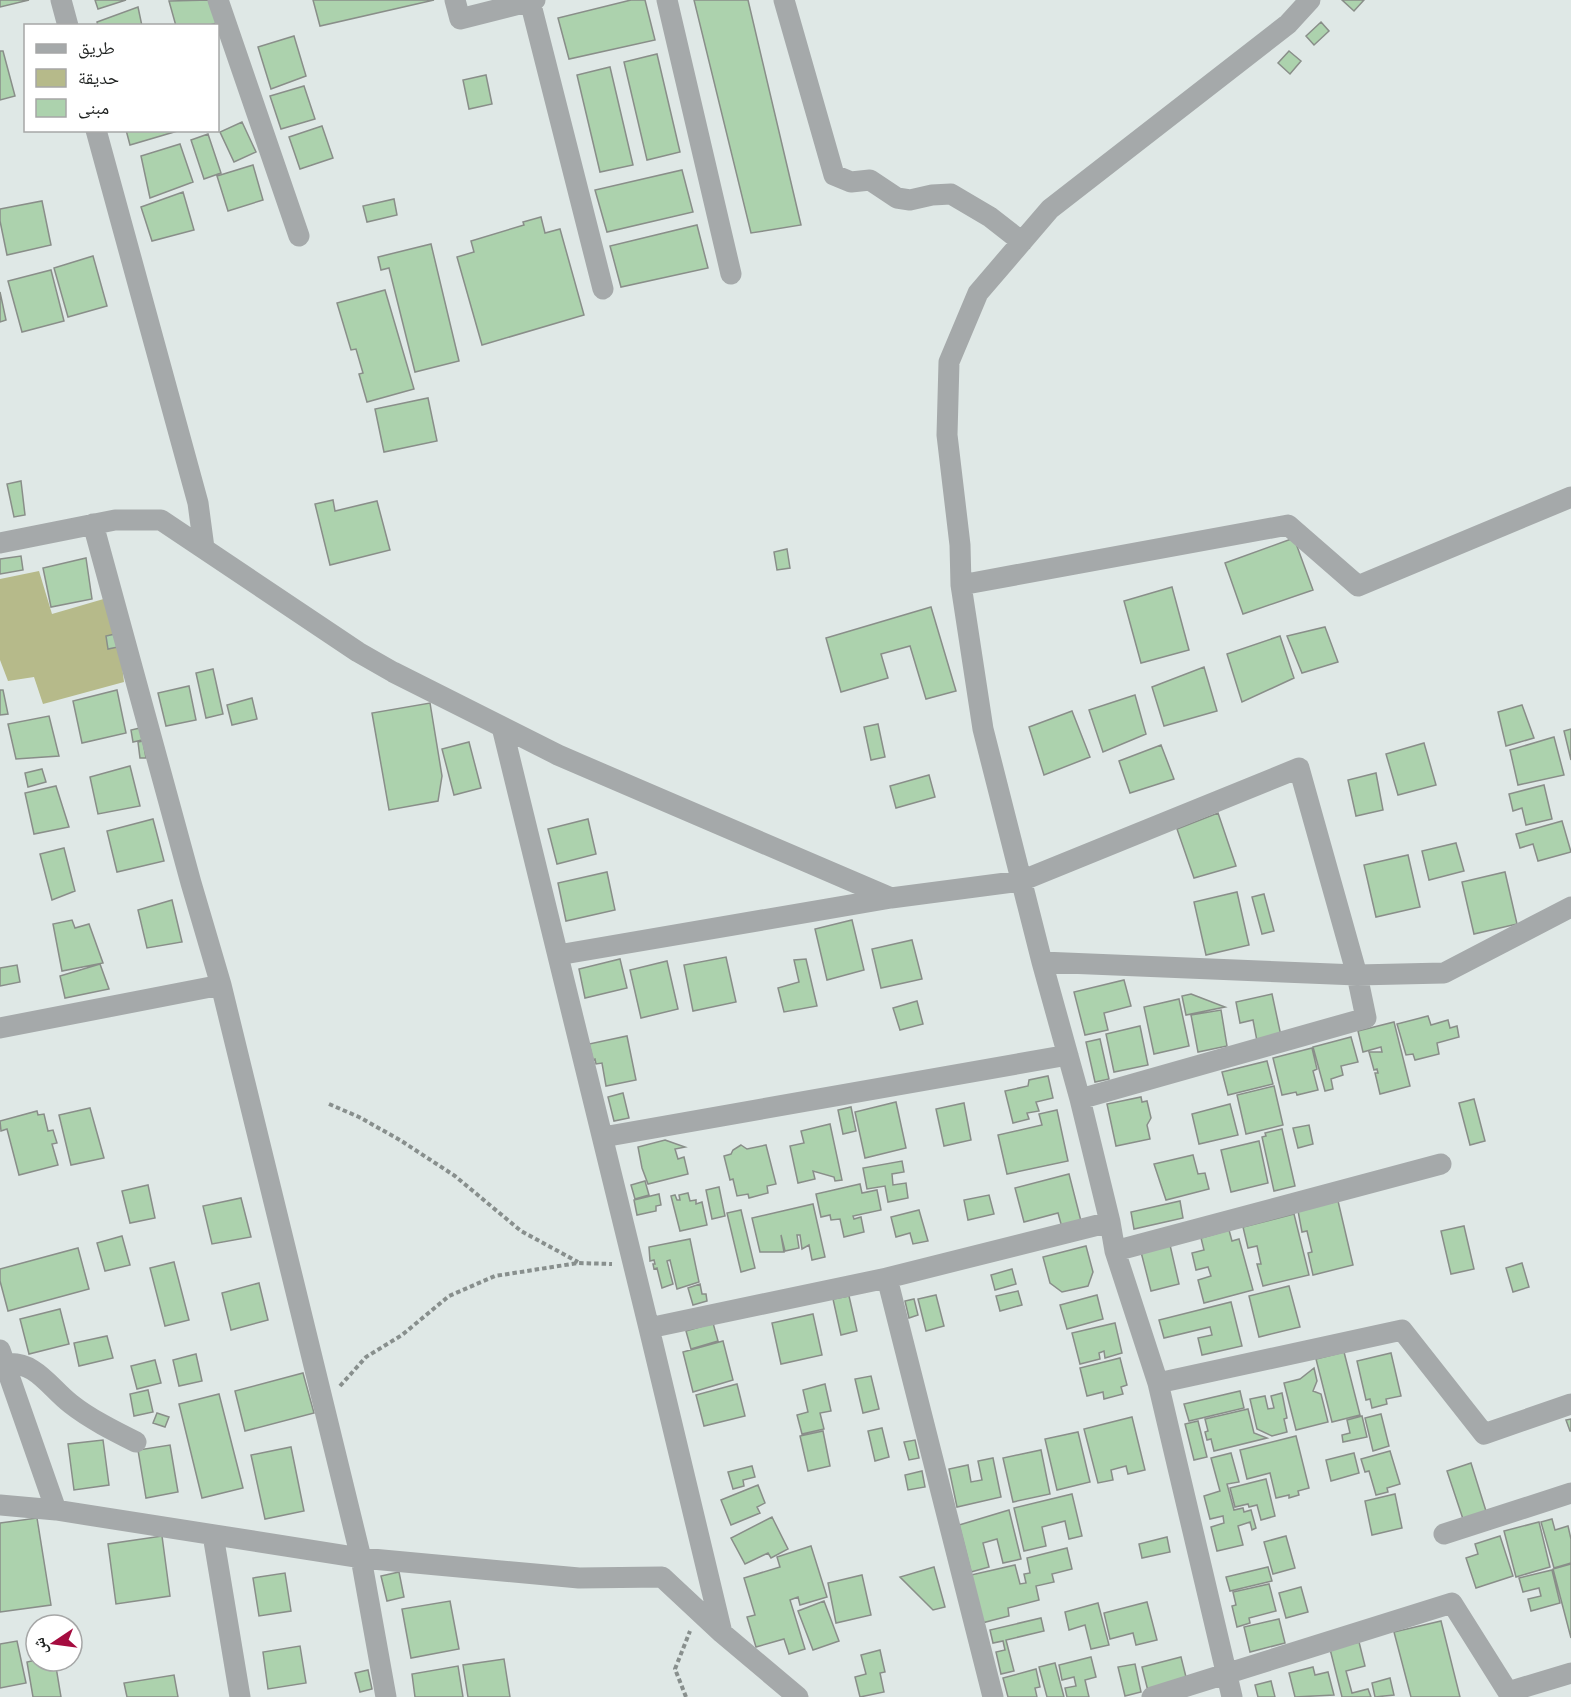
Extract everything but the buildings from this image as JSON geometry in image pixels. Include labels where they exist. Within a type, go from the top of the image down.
[{"type":"street","points":[[61,0],[67,24]]},
{"type":"street","points":[[218,0],[299,236]]},
{"type":"street","points":[[456,0],[460,19],[533,1],[603,290]]},
{"type":"street","points":[[667,0],[731,274]]},
{"type":"street","points":[[784,0],[834,175],[851,182],[870,180],[897,198],[910,200],[951,194],[990,217],[1022,242]]},
{"type":"street","points":[[1232,1697],[1158,1383],[1114,1251],[1110,1222],[1080,1099],[1042,962],[983,729],[961,585],[960,544],[947,435],[949,362],[978,293],[1050,209],[1288,24],[1310,0]]},
{"type":"street","points":[[97,132],[198,503],[204,548]]},
{"type":"street","points":[[961,585],[1288,525],[1358,586],[1571,497]]},
{"type":"street","points":[[0,543],[116,520],[161,520],[358,652],[502,727],[558,755],[891,898]]},
{"type":"street","points":[[93,524],[221,985],[361,1558],[386,1697]]},
{"type":"street","points":[[502,727],[650,1328],[722,1634]]},
{"type":"street","points":[[558,955],[891,898],[1021,881],[1299,768],[1357,975],[1366,1018],[1080,1099]]},
{"type":"street","points":[[1042,962],[1357,975],[1444,973],[1571,908]]},
{"type":"street","points":[[0,1028],[221,985]]},
{"type":"street","points":[[603,1137],[1068,1055]]},
{"type":"street","points":[[1114,1251],[1441,1164]]},
{"type":"street","points":[[650,1328],[887,1278],[1110,1222]]},
{"type":"street","points":[[887,1278],[993,1697]]},
{"type":"street","points":[[1158,1383],[1402,1330],[1484,1434],[1571,1404]]},
{"type":"street","points":[[3,1357],[29,1367],[70,1404],[136,1442]]},
{"type":"street","points":[[3,1357],[56,1510]]},
{"type":"street","points":[[1444,1534],[1571,1493]]},
{"type":"street","points":[[0,1505],[56,1510],[361,1558],[579,1578],[662,1577],[722,1634],[798,1697]]},
{"type":"street","points":[[213,1535],[240,1697]]},
{"type":"street","points":[[1152,1697],[1452,1603],[1508,1692],[1571,1673]]},
{"type":"path","points":[[329,1104],[359,1117],[400,1140],[454,1176],[521,1231],[578,1263]]},
{"type":"path","points":[[323,1401],[366,1357],[402,1335],[449,1296],[495,1276],[578,1263],[634,1265]]},
{"type":"path","points":[[686,1697],[675,1669],[686,1638],[700,1613]]},
{"type":"green space","points":[[39,571],[52,614],[107,598],[119,640],[124,682],[43,704],[34,677],[8,681],[0,660],[0,579]]}]
